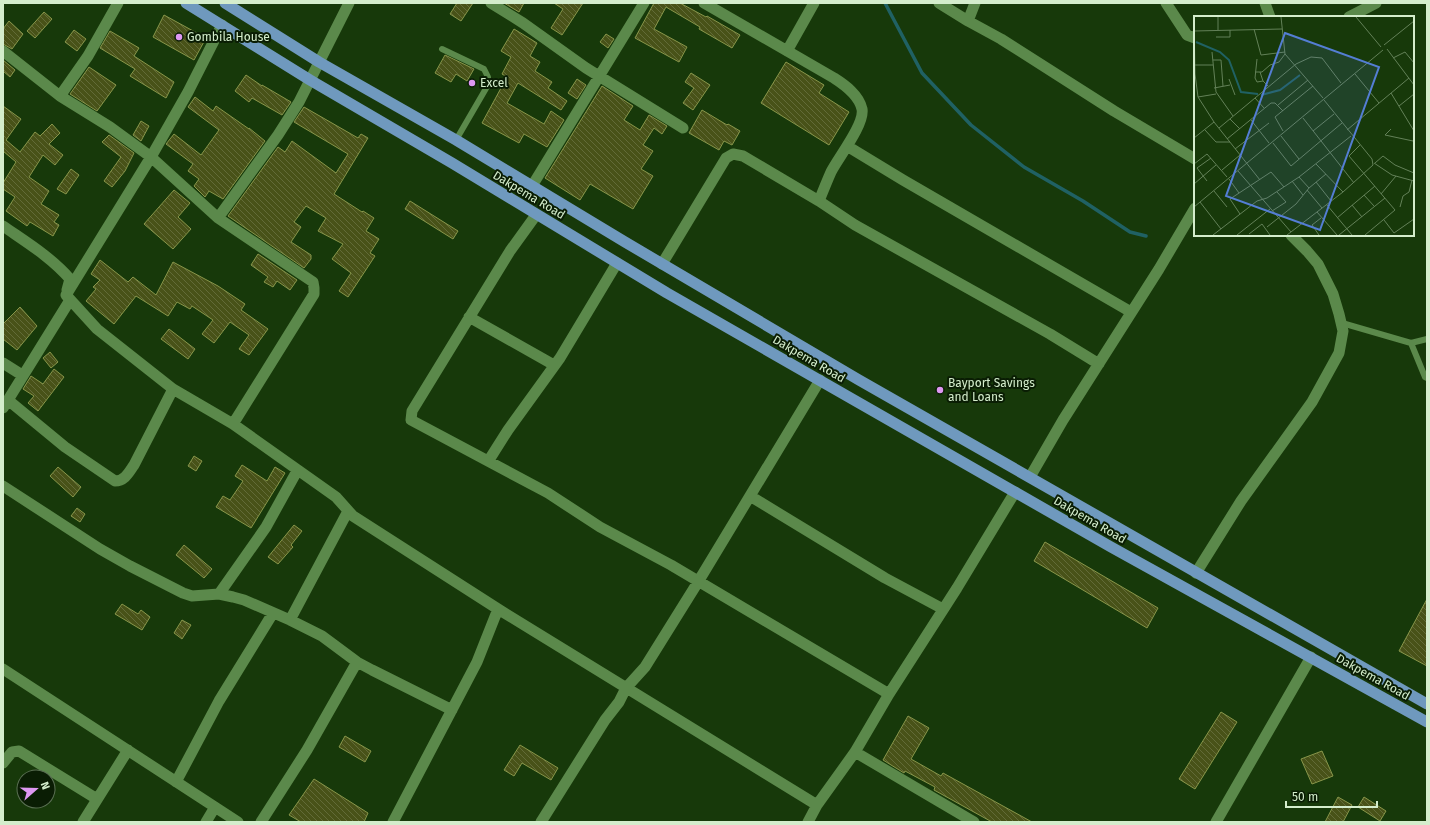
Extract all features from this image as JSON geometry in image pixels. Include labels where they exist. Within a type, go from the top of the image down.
[{"type":"highway","name":"Dakpema Road","points":[[186,3],[310,80],[617,263],[1111,547],[1427,722]]},
{"type":"highway","name":"Dakpema Road","points":[[225,3],[320,62],[456,140],[662,264],[866,384],[1427,704]]},
{"type":"street","points":[[60,96],[88,56],[118,3]]},
{"type":"street","points":[[218,218],[278,135],[299,102],[349,3]]},
{"type":"street","points":[[491,3],[524,23],[600,76],[683,128]]},
{"type":"street","points":[[532,186],[644,3]]},
{"type":"street","points":[[704,3],[847,86],[856,98],[862,110],[861,120],[832,172],[819,200]]},
{"type":"street","points":[[787,51],[814,3]]},
{"type":"street","points":[[939,3],[1001,39],[1102,104],[1194,158]]},
{"type":"street","points":[[968,21],[975,3]]},
{"type":"street","points":[[1166,3],[1186,35],[1194,38]]},
{"type":"street","points":[[1265,3],[1270,16]]},
{"type":"street","points":[[1351,16],[1376,3]]},
{"type":"street","points":[[66,295],[151,157],[188,92],[222,25]]},
{"type":"street","points":[[3,51],[60,96],[110,127],[151,157],[218,218],[311,280],[314,288],[314,294],[233,424]]},
{"type":"street","points":[[847,146],[1131,312]]},
{"type":"street","points":[[662,264],[726,158],[733,154],[743,156],[819,200],[855,225],[1044,330],[1099,364]]},
{"type":"street","points":[[1030,477],[1063,420],[1159,269],[1194,210]]},
{"type":"street","points":[[536,214],[510,251],[469,317],[412,411],[410,417],[411,420],[420,426],[489,460],[548,493],[600,526],[672,565],[698,582],[889,694]]},
{"type":"street","points":[[3,226],[64,272],[70,279],[66,295]]},
{"type":"street","points":[[1196,573],[1241,501],[1312,402],[1339,353],[1343,331],[1333,294],[1318,264],[1292,236]]},
{"type":"street","points":[[489,460],[508,430],[554,365],[617,263]]},
{"type":"street","points":[[66,295],[70,300],[5,404],[115,481],[120,481],[126,476],[134,465],[173,389]]},
{"type":"street","points":[[66,295],[97,329],[173,389],[233,424],[336,497],[353,516],[498,610],[817,805]]},
{"type":"street","points":[[469,317],[554,365]]},
{"type":"street","points":[[3,363],[22,375]]},
{"type":"street","points":[[541,822],[605,720],[619,702],[626,688],[645,667],[820,380]]},
{"type":"street","points":[[219,594],[266,527],[297,470]]},
{"type":"street","points":[[3,486],[100,549],[183,593],[192,596],[219,594],[244,600],[290,620],[322,636],[358,662],[411,691],[452,710]]},
{"type":"street","points":[[808,822],[817,805],[854,752],[889,694],[944,609],[1015,492]]},
{"type":"street","points":[[750,496],[885,578],[944,609]]},
{"type":"street","points":[[290,620],[348,511]]},
{"type":"street","points":[[393,822],[477,662],[498,610]]},
{"type":"street","points":[[176,782],[219,701],[273,613]]},
{"type":"street","points":[[1216,822],[1311,657]]},
{"type":"street","points":[[261,822],[307,750],[358,662]]},
{"type":"street","points":[[3,670],[238,822]]},
{"type":"street","points":[[83,822],[128,750]]},
{"type":"street","points":[[3,763],[12,752],[20,751],[97,798]]},
{"type":"street","points":[[854,752],[974,822]]},
{"type":"street","points":[[206,822],[215,807]]},
{"type":"lane","points":[[442,49],[484,69],[488,76],[488,84],[456,140]]},
{"type":"lane","points":[[1342,323],[1411,343],[1427,340]]},
{"type":"lane","points":[[1411,343],[1425,377],[1427,378]]},
{"type":"building","points":[[457,3],[473,3],[461,21],[450,14]]},
{"type":"building","points":[[504,3],[524,3],[519,12]]},
{"type":"building","points":[[554,3],[583,3],[562,35],[551,28],[563,9]]},
{"type":"building","points":[[654,3],[680,3],[706,17],[707,16],[740,35],[732,48],[699,29],[700,27],[666,7],[654,29],[687,47],[679,62],[635,38]]},
{"type":"building","points":[[44,12],[52,19],[35,38],[27,31]]},
{"type":"building","name":"Gombila House","points":[[164,15],[206,38],[194,60],[153,37]]},
{"type":"building","points":[[9,21],[23,34],[12,49],[3,44],[3,29]]},
{"type":"building","points":[[514,29],[537,43],[530,56],[540,62],[535,71],[552,82],[548,88],[567,101],[561,110],[518,83],[507,103],[544,124],[551,111],[564,120],[547,147],[524,134],[519,143],[482,123],[507,77],[502,74],[511,57],[501,51]]},
{"type":"building","points":[[74,30],[86,39],[77,51],[65,42]]},
{"type":"building","points":[[110,31],[139,48],[134,56],[174,82],[166,98],[130,76],[135,69],[100,48]]},
{"type":"building","points":[[606,34],[614,39],[608,48],[600,42]]},
{"type":"building","points":[[445,55],[474,69],[467,81],[456,74],[451,82],[435,73]]},
{"type":"building","points":[[3,60],[15,70],[10,77],[3,71]]},
{"type":"building","points":[[786,62],[824,85],[819,93],[849,112],[829,145],[761,103]]},
{"type":"building","points":[[89,67],[116,85],[97,111],[70,94]]},
{"type":"building","points":[[691,73],[710,85],[693,110],[683,103],[694,88],[685,82]]},
{"type":"building","points":[[246,75],[262,86],[291,102],[282,115],[252,98],[249,102],[235,91]]},
{"type":"building","points":[[577,79],[586,85],[577,99],[568,93]]},
{"type":"building","points":[[602,86],[633,106],[624,120],[640,130],[649,115],[667,126],[662,134],[654,128],[643,145],[653,151],[641,169],[653,176],[633,209],[590,184],[580,200],[545,178]]},
{"type":"building","points":[[195,97],[213,111],[216,106],[249,128],[265,141],[223,199],[209,191],[205,197],[194,186],[199,179],[188,171],[193,164],[166,144],[174,134],[201,155],[219,130],[188,107]]},
{"type":"building","points":[[3,106],[21,119],[6,140],[20,152],[35,132],[40,136],[52,124],[60,133],[49,144],[63,155],[55,165],[43,155],[29,177],[49,191],[41,204],[59,215],[54,222],[59,225],[53,236],[30,222],[27,226],[6,211],[15,197],[3,189],[3,183],[16,162],[3,151]]},
{"type":"building","points":[[304,107],[358,138],[361,134],[368,138],[334,194],[374,218],[366,231],[379,239],[370,253],[375,256],[348,297],[339,291],[351,273],[332,259],[343,244],[318,231],[326,218],[306,206],[294,222],[301,227],[291,242],[311,255],[311,259],[304,268],[228,216],[278,147],[285,152],[292,141],[336,173],[348,154],[294,122]]},
{"type":"building","points":[[702,110],[740,131],[732,145],[724,141],[719,150],[689,133]]},
{"type":"building","points":[[141,121],[149,126],[141,141],[133,135]]},
{"type":"building","points":[[109,135],[134,153],[125,171],[112,187],[104,181],[121,157],[102,142]]},
{"type":"building","points":[[71,169],[79,175],[66,194],[57,189]]},
{"type":"building","points":[[174,190],[190,203],[178,217],[191,229],[173,249],[144,224]]},
{"type":"building","points":[[410,201],[458,231],[453,239],[405,209]]},
{"type":"building","points":[[258,254],[297,280],[290,290],[277,281],[273,287],[264,282],[268,277],[251,265]]},
{"type":"building","points":[[100,260],[128,282],[133,277],[156,295],[173,262],[218,286],[245,304],[241,310],[268,329],[249,355],[239,349],[249,335],[230,322],[214,343],[202,334],[213,320],[192,306],[190,309],[177,302],[168,316],[136,296],[114,324],[86,301],[96,289],[93,287],[100,280],[91,274]]},
{"type":"building","points":[[20,307],[37,326],[17,350],[3,339],[3,324]]},
{"type":"building","points":[[169,329],[195,349],[188,359],[161,339]]},
{"type":"building","points":[[50,352],[58,362],[51,368],[43,358]]},
{"type":"building","points":[[54,369],[64,377],[38,411],[28,403],[34,396],[23,389],[31,376],[43,384]]},
{"type":"building","points":[[194,456],[202,461],[196,471],[188,466]]},
{"type":"building","points":[[242,465],[267,481],[275,467],[285,473],[251,528],[216,507],[223,496],[230,500],[243,481],[235,476]]},
{"type":"building","points":[[58,467],[81,487],[73,497],[50,476]]},
{"type":"building","points":[[77,508],[85,514],[80,522],[71,516]]},
{"type":"building","points":[[294,525],[302,531],[291,545],[293,547],[278,564],[268,557]]},
{"type":"building","points":[[1045,542],[1158,608],[1147,628],[1034,561]]},
{"type":"building","points":[[184,545],[212,569],[204,578],[176,555]]},
{"type":"building","points":[[1427,599],[1427,666],[1399,651]]},
{"type":"building","points":[[122,604],[138,614],[141,610],[150,617],[142,630],[115,614]]},
{"type":"building","points":[[182,620],[191,625],[182,639],[174,633]]},
{"type":"building","points":[[1221,712],[1237,722],[1195,789],[1179,779]]},
{"type":"building","points":[[908,716],[929,728],[911,759],[941,776],[943,773],[1032,822],[992,822],[934,790],[935,787],[905,771],[904,773],[883,760]]},
{"type":"building","points":[[345,736],[371,751],[365,762],[339,747]]},
{"type":"building","points":[[520,745],[558,768],[551,780],[522,763],[514,776],[504,770]]},
{"type":"building","points":[[1322,751],[1333,776],[1312,784],[1301,759]]},
{"type":"building","points":[[314,779],[368,813],[364,822],[301,822],[289,815]]},
{"type":"building","points":[[1338,797],[1352,805],[1343,822],[1325,822]]},
{"type":"building","points":[[1364,797],[1386,811],[1380,821],[1358,807]]},
{"type":"waterway","points":[[885,3],[922,73],[971,125],[1024,167],[1083,201],[1130,232],[1146,236]]},
{"type":"place","name":"Gombila House","points":[[179,37]]},
{"type":"place","name":"Excel","points":[[472,83]]},
{"type":"place","name":"Bayport Savings and Loans","points":[[940,390]]}]
